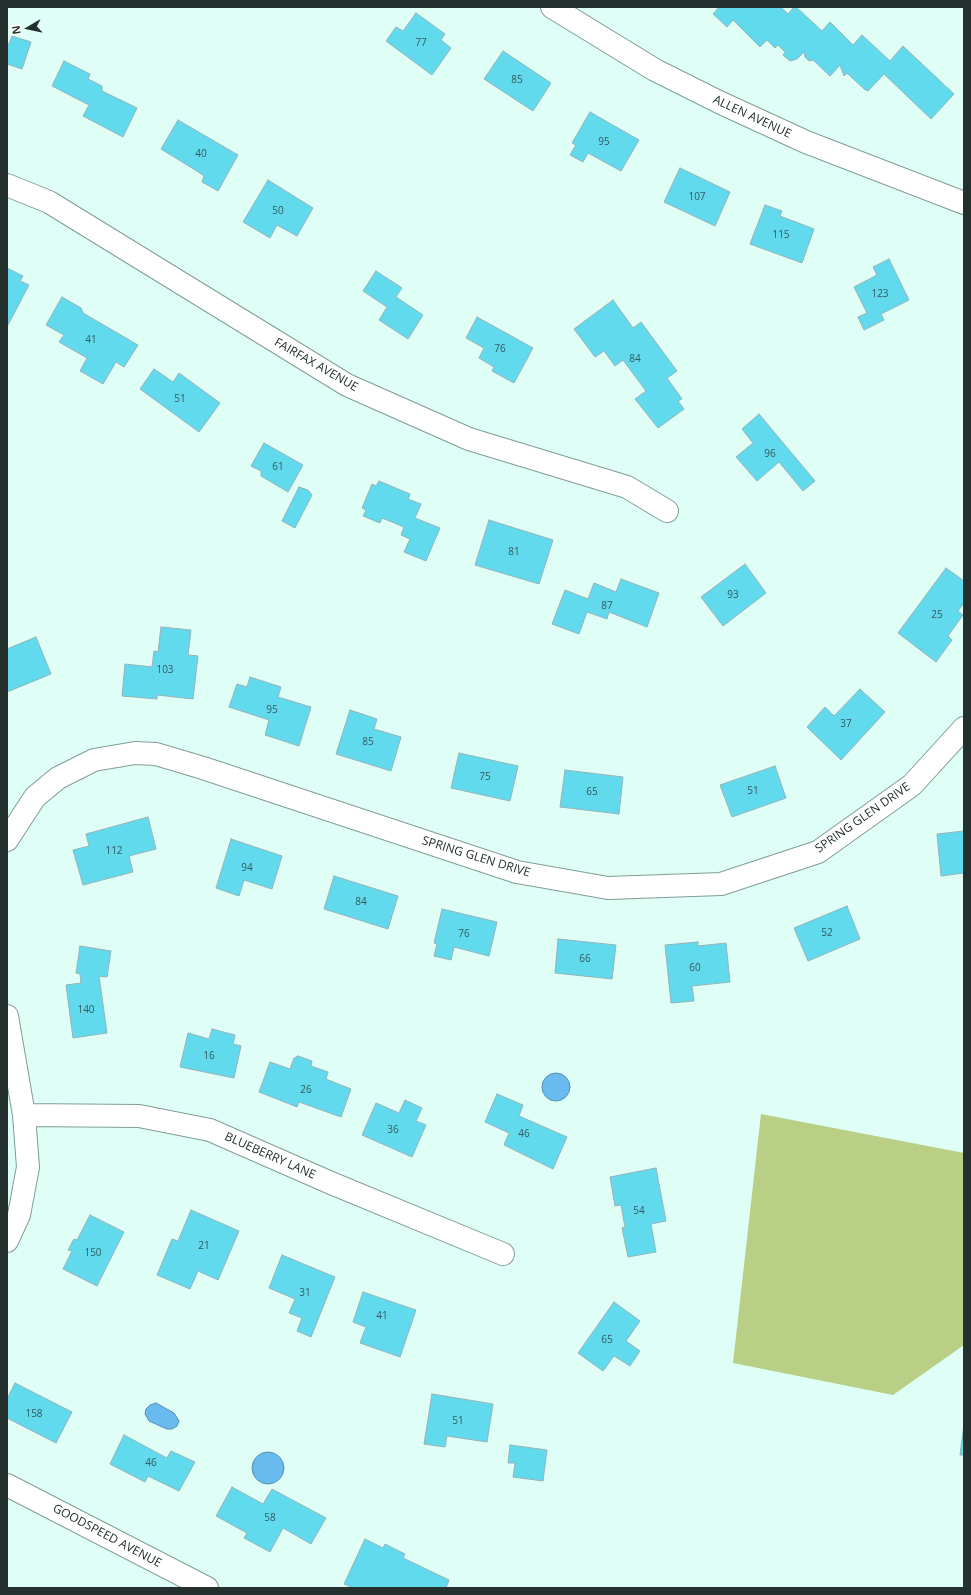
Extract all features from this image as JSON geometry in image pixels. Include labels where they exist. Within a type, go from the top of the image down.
[{"type":"street","name":"ALLEN AVENUE","points":[[552,7],[655,70],[719,102],[806,142],[964,203]]},
{"type":"street","name":"FAIRFAX AVENUE","points":[[7,186],[49,202],[347,385],[469,439],[627,486],[668,511]]},
{"type":"street","name":"SPRING GLEN DRIVE","points":[[7,840],[35,797],[58,778],[94,760],[135,753],[156,754],[203,768],[517,872],[608,888],[721,884],[818,852],[912,784],[964,728]]},
{"type":"street","points":[[7,1016],[24,1115],[28,1167],[19,1215],[7,1241]]},
{"type":"street","name":"BLUEBERRY LANE","points":[[24,1115],[139,1116],[210,1130],[331,1183],[503,1254]]},
{"type":"street","name":"GOODSPEED AVENUE","points":[[7,1484],[207,1588]]},
{"type":"green space","points":[[761,1114],[964,1153],[964,1345],[893,1395],[733,1363]]},
{"type":"water","points":[[556,1073],[566,1077],[570,1087],[566,1097],[556,1101],[546,1097],[542,1087],[546,1077]]},
{"type":"water","points":[[156,1403],[174,1413],[179,1421],[177,1426],[172,1429],[167,1429],[149,1421],[145,1414],[146,1409],[150,1405]]},
{"type":"water","points":[[268,1452],[279,1457],[284,1468],[279,1479],[268,1484],[257,1479],[252,1468],[257,1457]]},
{"type":"building","points":[[719,7],[781,7],[788,14],[794,7],[796,7],[822,31],[830,22],[853,45],[862,35],[890,61],[903,46],[954,94],[931,119],[884,74],[868,91],[847,73],[844,76],[840,65],[830,76],[813,60],[809,61],[805,57],[804,52],[797,59],[790,61],[783,55],[785,52],[778,45],[775,48],[767,40],[760,47],[733,20],[727,27],[713,14]]},
{"type":"building","points":[[416,13],[445,34],[441,40],[451,48],[432,75],[386,41],[396,27],[403,31]]},
{"type":"building","points":[[12,36],[31,42],[22,69],[7,64],[7,43],[9,44]]},
{"type":"building","points":[[503,51],[551,83],[533,111],[484,79]]},
{"type":"building","points":[[64,61],[90,74],[88,79],[102,86],[102,91],[137,108],[123,137],[83,116],[89,105],[52,86]]},
{"type":"building","points":[[590,112],[639,140],[621,171],[588,153],[583,162],[570,155],[576,145],[572,143]]},
{"type":"building","points":[[178,120],[238,155],[218,191],[202,182],[204,176],[200,173],[161,149]]},
{"type":"building","points":[[680,168],[730,192],[715,226],[664,202]]},
{"type":"building","points":[[268,180],[313,208],[297,236],[277,225],[270,238],[243,222]]},
{"type":"building","points":[[765,205],[782,211],[780,216],[814,229],[802,263],[750,244]]},
{"type":"building","points":[[889,259],[909,300],[881,314],[884,320],[864,330],[858,317],[867,313],[854,287],[877,275],[873,267]]},
{"type":"building","points":[[7,268],[23,276],[20,281],[29,285],[8,325],[7,324]]},
{"type":"building","points":[[376,271],[402,288],[396,297],[423,315],[408,339],[379,320],[387,307],[363,291]]},
{"type":"building","points":[[62,297],[81,308],[83,313],[138,345],[124,367],[116,362],[103,384],[80,371],[87,358],[59,342],[64,335],[46,325]]},
{"type":"building","points":[[613,300],[633,328],[641,322],[677,371],[667,378],[682,399],[678,401],[684,409],[658,428],[635,399],[646,391],[623,360],[615,366],[604,351],[595,357],[574,329]]},
{"type":"building","points":[[477,317],[533,348],[514,383],[492,371],[494,367],[479,358],[484,348],[466,338]]},
{"type":"building","points":[[154,369],[173,382],[179,373],[220,403],[199,432],[140,389]]},
{"type":"building","points":[[759,414],[815,481],[803,491],[779,462],[757,481],[736,457],[753,443],[742,429]]},
{"type":"building","points":[[264,443],[303,465],[288,492],[261,476],[261,471],[251,466]]},
{"type":"building","points":[[379,481],[410,494],[408,499],[421,504],[415,518],[440,528],[426,561],[404,552],[410,539],[401,535],[404,527],[382,518],[380,523],[363,516],[366,510],[362,508],[372,484],[376,486]]},
{"type":"building","points":[[299,487],[308,490],[312,495],[295,528],[282,521]]},
{"type":"building","points":[[489,520],[553,540],[539,584],[475,565]]},
{"type":"building","points":[[745,564],[766,593],[723,626],[701,597]]},
{"type":"building","points":[[946,568],[964,581],[964,603],[958,611],[963,615],[948,636],[952,640],[936,662],[898,633]]},
{"type":"building","points":[[621,579],[659,593],[647,627],[609,612],[607,619],[587,612],[579,634],[552,624],[565,590],[588,599],[594,583],[616,592]]},
{"type":"building","points":[[161,627],[191,630],[188,655],[198,656],[193,699],[157,695],[157,699],[122,696],[125,664],[152,667],[154,651],[158,652]]},
{"type":"building","points":[[36,637],[51,674],[7,692],[7,649]]},
{"type":"building","points":[[250,677],[281,687],[278,697],[311,707],[299,746],[265,735],[269,720],[229,707],[237,684],[247,687]]},
{"type":"building","points":[[860,689],[885,712],[841,760],[807,727],[825,707],[834,716]]},
{"type":"building","points":[[350,710],[377,719],[374,729],[401,737],[391,771],[336,754]]},
{"type":"building","points":[[459,753],[518,766],[510,801],[451,788]]},
{"type":"building","points":[[775,766],[786,798],[732,817],[720,785]]},
{"type":"building","points":[[565,770],[623,777],[619,814],[560,807]]},
{"type":"building","points":[[148,817],[156,849],[129,856],[133,872],[83,885],[73,850],[89,846],[86,834]]},
{"type":"building","points":[[964,831],[964,873],[941,876],[937,834]]},
{"type":"building","points":[[231,839],[282,856],[272,889],[244,880],[239,896],[216,888]]},
{"type":"building","points":[[334,876],[398,896],[388,929],[324,909]]},
{"type":"building","points":[[847,906],[860,939],[808,961],[794,928]]},
{"type":"building","points":[[442,909],[497,922],[489,956],[454,947],[451,960],[434,956],[437,944],[434,943]]},
{"type":"building","points":[[558,939],[616,945],[612,979],[555,973]]},
{"type":"building","points":[[698,942],[698,946],[726,943],[730,982],[692,986],[694,1001],[671,1003],[665,945]]},
{"type":"building","points":[[80,946],[111,951],[107,977],[99,976],[107,1033],[73,1038],[66,985],[81,983],[80,974],[76,973]]},
{"type":"building","points":[[212,1029],[235,1035],[233,1044],[241,1046],[234,1078],[180,1067],[188,1033],[209,1039]]},
{"type":"building","points":[[298,1056],[312,1061],[311,1066],[328,1072],[326,1079],[351,1089],[341,1117],[299,1102],[297,1107],[259,1092],[270,1062],[290,1069],[294,1058]]},
{"type":"building","points":[[497,1094],[523,1105],[519,1116],[567,1137],[553,1169],[504,1145],[509,1133],[485,1122]]},
{"type":"building","points":[[405,1100],[422,1108],[416,1121],[426,1125],[412,1157],[362,1135],[376,1103],[399,1113]]},
{"type":"building","points":[[656,1168],[666,1221],[651,1224],[656,1252],[628,1257],[622,1228],[625,1227],[621,1205],[615,1206],[610,1177]]},
{"type":"building","points":[[191,1210],[239,1231],[218,1280],[198,1271],[190,1289],[157,1275],[172,1239],[178,1241]]},
{"type":"building","points":[[90,1215],[124,1232],[97,1286],[63,1269],[72,1251],[68,1250],[74,1239],[77,1240]]},
{"type":"building","points":[[282,1255],[335,1277],[311,1337],[297,1331],[302,1318],[289,1313],[295,1299],[269,1288]]},
{"type":"building","points":[[363,1292],[416,1310],[400,1357],[360,1343],[366,1327],[353,1322]]},
{"type":"building","points":[[614,1302],[640,1321],[626,1341],[640,1351],[630,1366],[614,1356],[603,1371],[578,1353]]},
{"type":"building","points":[[15,1383],[72,1412],[56,1443],[7,1418],[7,1399]]},
{"type":"building","points":[[432,1394],[493,1404],[487,1442],[447,1436],[445,1447],[424,1444]]},
{"type":"building","points":[[964,1424],[964,1455],[960,1455]]},
{"type":"building","points":[[124,1435],[167,1458],[171,1451],[195,1462],[179,1491],[148,1476],[145,1482],[110,1464]]},
{"type":"building","points":[[510,1445],[547,1450],[543,1481],[513,1477],[515,1463],[508,1463]]},
{"type":"building","points":[[232,1487],[263,1504],[272,1489],[326,1518],[311,1544],[283,1528],[270,1552],[244,1538],[247,1533],[216,1516]]},
{"type":"building","points":[[365,1539],[383,1548],[385,1544],[405,1554],[403,1558],[449,1580],[446,1588],[353,1588],[344,1584]]}]
